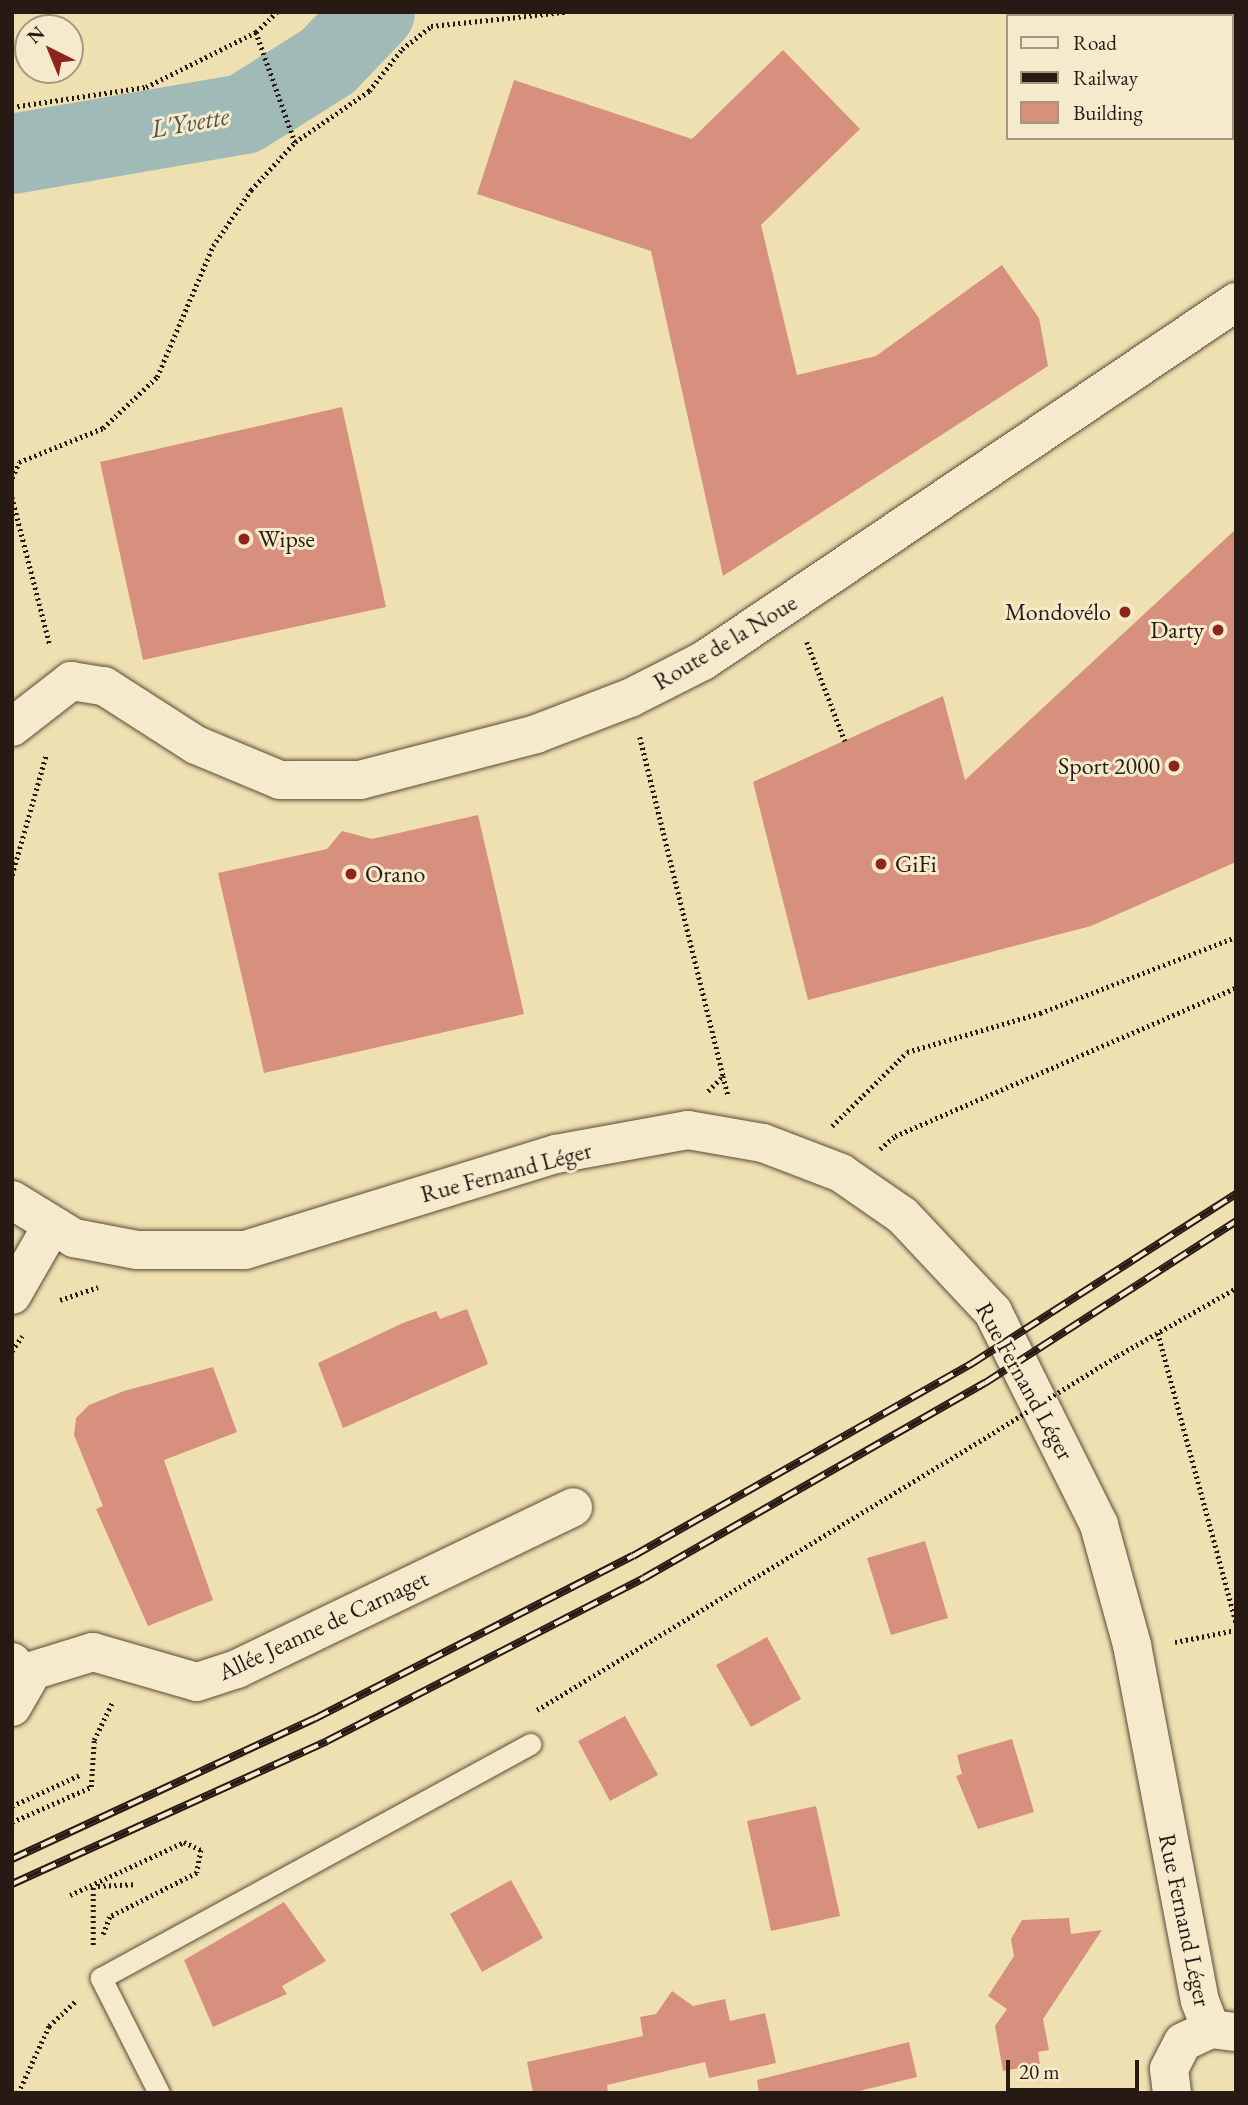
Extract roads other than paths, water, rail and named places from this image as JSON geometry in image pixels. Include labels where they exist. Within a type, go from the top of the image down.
[{"type":"street","name":"Route de la Noue","points":[[25,717],[71,681],[104,686],[196,745],[280,780],[360,780],[536,734],[630,698],[703,661],[1236,302]]},
{"type":"street","name":"Rue Fernand Léger","points":[[12,1199],[51,1229],[137,1250],[245,1250],[556,1154],[688,1130],[763,1143],[841,1173],[903,1216],[993,1312],[1099,1525],[1132,1645],[1200,2001],[1223,2031]]},
{"type":"street","points":[[12,1295],[51,1229]]},
{"type":"street","name":"Allée Jeanne de Carnaget","points":[[16,1681],[93,1652],[197,1682],[237,1669],[573,1507]]},
{"type":"street","points":[[1172,2093],[1174,2054],[1189,2037],[1223,2031]]},
{"type":"lane","points":[[159,2093],[97,1968],[530,1744]]},
{"type":"waterway","name":"L'Yvette","points":[[12,154],[244,114],[328,61],[375,12]]},
{"type":"railway","points":[[12,1859],[314,1719],[633,1556],[971,1364],[1236,1194]]},
{"type":"railway","points":[[12,1884],[327,1741],[644,1578],[985,1383],[1236,1221]]},
{"type":"place","name":"Wipse","points":[[244,539]]},
{"type":"place","name":"Mondovélo","points":[[1125,612]]},
{"type":"place","name":"Darty","points":[[1218,630]]},
{"type":"place","name":"Sport 2000","points":[[1174,766]]},
{"type":"place","name":"GiFi","points":[[881,864]]},
{"type":"place","name":"Orano","points":[[351,874]]}]
